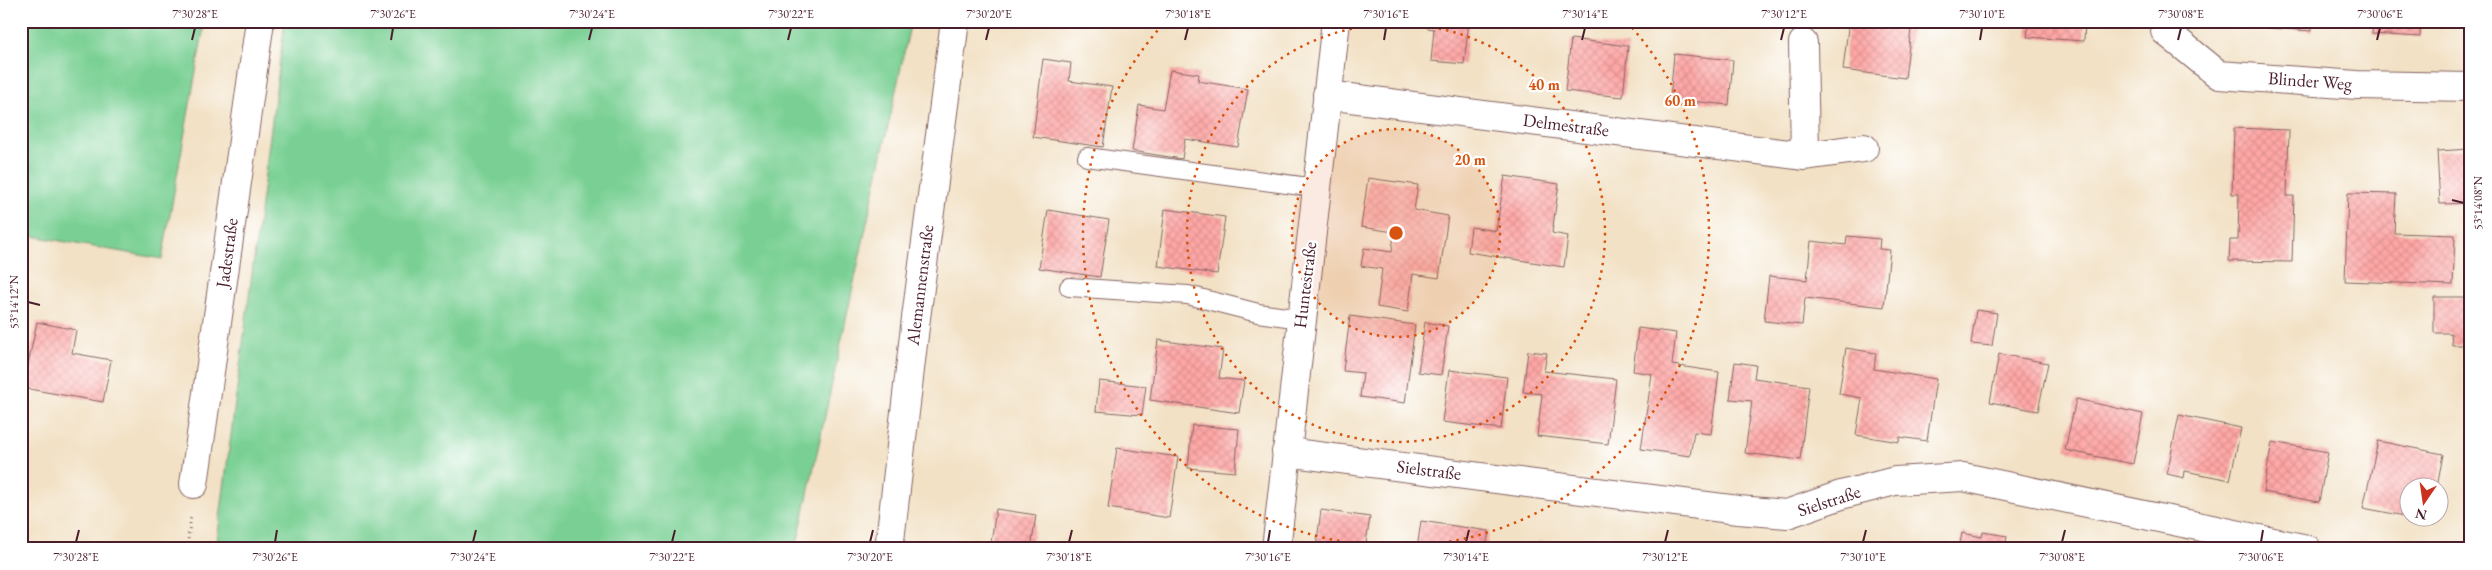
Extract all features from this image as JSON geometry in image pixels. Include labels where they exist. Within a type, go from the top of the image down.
[{"type":"street","name":"Jadestraße","points":[[194,484],[260,21]]},
{"type":"street","name":"Alemannenstraße","points":[[890,549],[916,318],[955,21]]},
{"type":"street","name":"Huntestraße","points":[[1276,549],[1336,21]]},
{"type":"street","name":"Blinder Weg","points":[[2166,31],[2220,75],[2357,84],[2471,87]]},
{"type":"street","points":[[1803,44],[1805,156]]},
{"type":"street","name":"Delmestraße","points":[[1327,95],[1805,156],[1864,148]]},
{"type":"street","name":"Sielstraße","points":[[1286,452],[1738,510],[1787,514],[1841,495],[1895,481],[1963,477],[2307,549]]},
{"type":"lane","points":[[1087,157],[1316,188]]},
{"type":"lane","points":[[1069,287],[1188,295],[1258,313],[1301,319]]},
{"type":"green space","points":[[21,21],[205,21],[162,259],[21,234]]},
{"type":"green space","points":[[285,21],[911,21],[796,549],[216,549]]},
{"type":"building","points":[[1427,21],[1469,21],[1464,64],[1431,61],[1434,29],[1427,28]]},
{"type":"building","points":[[1842,21],[1912,21],[1905,78],[1843,70],[1848,28],[1841,27]]},
{"type":"building","points":[[2029,21],[2085,21],[2084,41],[2027,37]]},
{"type":"building","points":[[2257,21],[2312,21],[2312,31],[2257,27]]},
{"type":"building","points":[[2373,21],[2421,21],[2420,37],[2372,34]]},
{"type":"building","points":[[1571,39],[1628,46],[1623,97],[1565,91]]},
{"type":"building","points":[[1674,54],[1733,60],[1729,105],[1670,99]]},
{"type":"building","points":[[1043,59],[1071,63],[1069,81],[1112,87],[1103,147],[1033,137]]},
{"type":"building","points":[[1170,70],[1199,74],[1198,81],[1248,89],[1238,147],[1185,139],[1182,159],[1132,151],[1139,105],[1163,109]]},
{"type":"building","points":[[2234,128],[2289,130],[2287,196],[2294,196],[2292,262],[2229,261],[2230,240],[2238,240],[2239,194],[2232,194]]},
{"type":"building","points":[[2471,149],[2471,203],[2440,204],[2437,151]]},
{"type":"building","points":[[1505,176],[1559,184],[1552,233],[1568,236],[1564,267],[1468,252],[1471,227],[1496,231]]},
{"type":"building","points":[[1368,178],[1418,185],[1414,210],[1448,216],[1439,278],[1413,274],[1408,312],[1377,307],[1382,269],[1361,266],[1364,248],[1392,252],[1394,232],[1361,227]]},
{"type":"building","points":[[2348,193],[2396,194],[2394,233],[2455,235],[2453,285],[2345,281]]},
{"type":"building","points":[[1165,209],[1225,217],[1217,274],[1158,266]]},
{"type":"building","points":[[1048,210],[1109,220],[1100,277],[1039,268]]},
{"type":"building","points":[[1847,236],[1880,239],[1879,249],[1890,250],[1884,307],[1805,298],[1802,325],[1764,321],[1769,276],[1807,280],[1811,241],[1846,245]]},
{"type":"building","points":[[2434,297],[2471,297],[2471,345],[2452,345],[2451,333],[2434,333]]},
{"type":"building","points":[[1976,310],[1997,313],[1992,346],[1971,344]]},
{"type":"building","points":[[1350,316],[1415,325],[1405,403],[1360,397],[1363,373],[1343,371]]},
{"type":"building","points":[[37,322],[76,330],[72,353],[111,360],[103,402],[23,388]]},
{"type":"building","points":[[1425,322],[1448,326],[1441,375],[1418,372]]},
{"type":"building","points":[[1638,328],[1676,333],[1672,365],[1719,372],[1711,434],[1694,432],[1690,456],[1641,449],[1652,374],[1633,371]]},
{"type":"building","points":[[1158,340],[1223,349],[1219,378],[1244,381],[1239,413],[1150,400]]},
{"type":"building","points":[[1846,348],[1876,353],[1874,369],[1936,379],[1927,441],[1900,437],[1899,442],[1856,435],[1862,398],[1839,394]]},
{"type":"building","points":[[1528,351],[1547,353],[1544,371],[1616,379],[1608,444],[1537,436],[1542,394],[1523,392]]},
{"type":"building","points":[[1999,354],[2048,363],[2038,411],[1990,402]]},
{"type":"building","points":[[1735,362],[1756,365],[1754,378],[1809,386],[1800,460],[1745,453],[1752,401],[1730,399]]},
{"type":"building","points":[[1449,370],[1507,377],[1501,429],[1442,422]]},
{"type":"building","points":[[1099,381],[1146,386],[1142,415],[1096,411]]},
{"type":"building","points":[[2076,399],[2143,414],[2133,464],[2065,450]]},
{"type":"building","points":[[21,405],[26,405],[22,422],[21,421]]},
{"type":"building","points":[[2179,415],[2241,428],[2230,480],[2185,471],[2184,478],[2167,474]]},
{"type":"building","points":[[1192,425],[1239,429],[1235,472],[1188,468]]},
{"type":"building","points":[[2378,441],[2443,454],[2439,478],[2400,478],[2400,515],[2363,508]]},
{"type":"building","points":[[2272,442],[2328,452],[2319,502],[2263,492]]},
{"type":"building","points":[[1117,448],[1178,457],[1169,518],[1108,508]]},
{"type":"building","points":[[996,509],[1036,515],[1031,549],[990,549]]},
{"type":"building","points":[[1321,510],[1370,517],[1365,549],[1316,549]]},
{"type":"building","points":[[1421,521],[1489,531],[1486,549],[1417,549]]},
{"type":"building","points":[[1983,532],[2007,536],[2005,549],[1959,549],[1962,533],[1982,537]]},
{"type":"building","points":[[1539,542],[1576,548],[1576,549],[1538,549]]}]
